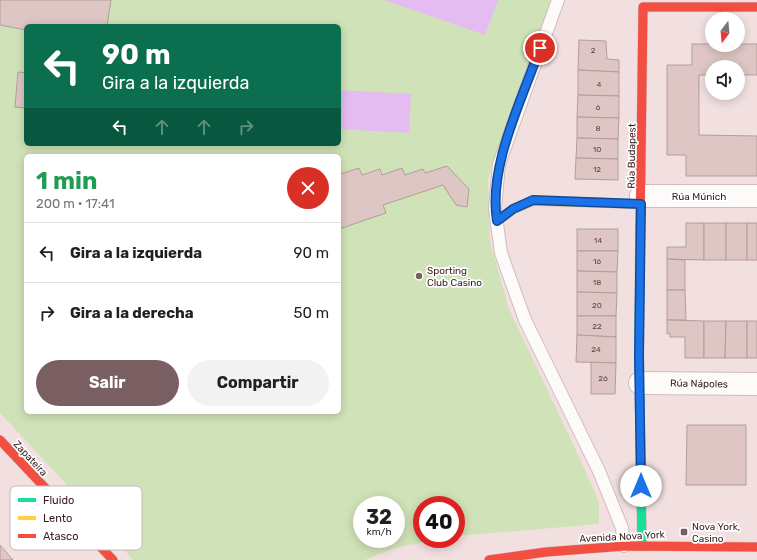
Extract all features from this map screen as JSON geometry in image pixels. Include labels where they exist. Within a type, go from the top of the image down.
[{"type":"street","name":"Rúa Budapest","points":[[642,546],[639,355],[644,7],[757,7]]},
{"type":"street","name":"Rúa Múnich","points":[[641,200],[757,196]]},
{"type":"street","points":[[497,221],[513,209],[533,200],[641,200]]},
{"type":"street","name":"Rúa Nápoles","points":[[640,383],[757,384]]},
{"type":"street","name":"Zapateira","points":[[0,440],[43,486]]},
{"type":"street","name":"Avenida Nova York","points":[[489,560],[546,552],[624,546],[757,547]]},
{"type":"street","name":"Zapateira","points":[[104,550],[113,560]]},
{"type":"lane","points":[[558,0],[499,164],[495,209],[501,253],[525,320],[599,471],[622,528],[624,546]]},
{"type":"green space","name":"Sporting Club Casino","points":[[0,0],[551,0],[491,168],[488,181],[490,242],[509,309],[599,502],[599,524],[465,535],[465,496],[413,496],[413,544],[405,546],[405,496],[353,496],[353,548],[394,548],[366,560],[133,560],[124,550],[142,550],[142,486],[68,486],[0,413]]},
{"type":"shaded area","points":[[384,0],[498,0],[485,35]]},
{"type":"shaded area","points":[[341,90],[411,94],[409,133],[341,129]]},
{"type":"building","points":[[0,0],[111,0],[107,24],[24,24],[24,30],[0,25]]},
{"type":"building","points":[[579,40],[606,41],[607,59],[619,60],[619,72],[578,70]]},
{"type":"building","points":[[692,44],[705,44],[705,52],[745,52],[745,44],[757,44],[757,75],[745,75],[745,60],[705,60],[705,75],[699,75],[699,135],[757,136],[757,176],[686,176],[686,155],[667,155],[667,65],[692,65]]},
{"type":"building","points":[[578,70],[619,72],[619,96],[578,95]]},
{"type":"building","points":[[18,72],[24,73],[24,108],[15,107]]},
{"type":"building","points":[[578,95],[619,96],[619,118],[577,117]]},
{"type":"building","points":[[577,117],[619,118],[618,139],[577,138]]},
{"type":"building","points":[[577,138],[618,139],[618,159],[576,158]]},
{"type":"building","points":[[576,158],[618,159],[618,180],[575,179]]},
{"type":"building","points":[[447,166],[469,189],[467,207],[456,205],[443,185],[383,205],[386,213],[341,228],[341,174],[359,168],[362,175],[380,169],[382,175],[402,168],[405,175],[423,169],[425,173]]},
{"type":"building","points":[[686,223],[704,223],[704,260],[667,259],[667,247],[686,247]]},
{"type":"building","points":[[704,223],[726,223],[726,260],[704,260]]},
{"type":"building","points":[[726,223],[747,223],[747,260],[726,260]]},
{"type":"building","points":[[747,223],[757,223],[757,260],[747,260]]},
{"type":"building","points":[[577,229],[618,229],[618,251],[577,251]]},
{"type":"building","points":[[577,251],[618,251],[617,272],[577,271]]},
{"type":"building","points":[[667,259],[685,260],[685,290],[667,290]]},
{"type":"building","points":[[577,271],[617,272],[617,293],[577,292]]},
{"type":"building","points":[[667,290],[685,290],[686,320],[667,320]]},
{"type":"building","points":[[577,292],[617,293],[616,316],[577,316]]},
{"type":"building","points":[[577,316],[616,316],[616,337],[577,335]]},
{"type":"building","points":[[667,320],[704,321],[704,358],[685,358],[685,337],[670,337],[670,333],[667,334]]},
{"type":"building","points":[[704,321],[726,321],[725,358],[704,358]]},
{"type":"building","points":[[726,321],[747,321],[747,358],[725,358]]},
{"type":"building","points":[[747,321],[757,321],[757,358],[747,358]]},
{"type":"building","points":[[577,335],[616,337],[616,363],[576,362]]},
{"type":"building","points":[[591,362],[616,363],[615,394],[591,394]]},
{"type":"building","points":[[687,425],[746,425],[746,485],[686,485]]},
{"type":"building","points":[[0,545],[13,560],[0,560]]},
{"type":"traffic: fast","points":[[640,234],[639,355],[642,546]]},
{"type":"traffic: slow","points":[[497,221],[513,209],[533,201],[641,204]]},
{"type":"traffic: jam","points":[[640,234],[643,7],[757,7]]},
{"type":"traffic: jam","points":[[0,440],[43,486]]},
{"type":"traffic: jam","points":[[489,560],[546,552],[624,546],[757,547]]},
{"type":"traffic: jam","points":[[104,550],[113,560]]},
{"type":"place","name":"Sporting Club Casino","points":[[419,276]]},
{"type":"place","name":"Nova York, Casino","points":[[684,532]]},
{"type":"route","points":[[540,48],[499,164],[495,209],[497,221],[513,209],[533,200],[641,204],[639,355],[641,486]]}]
